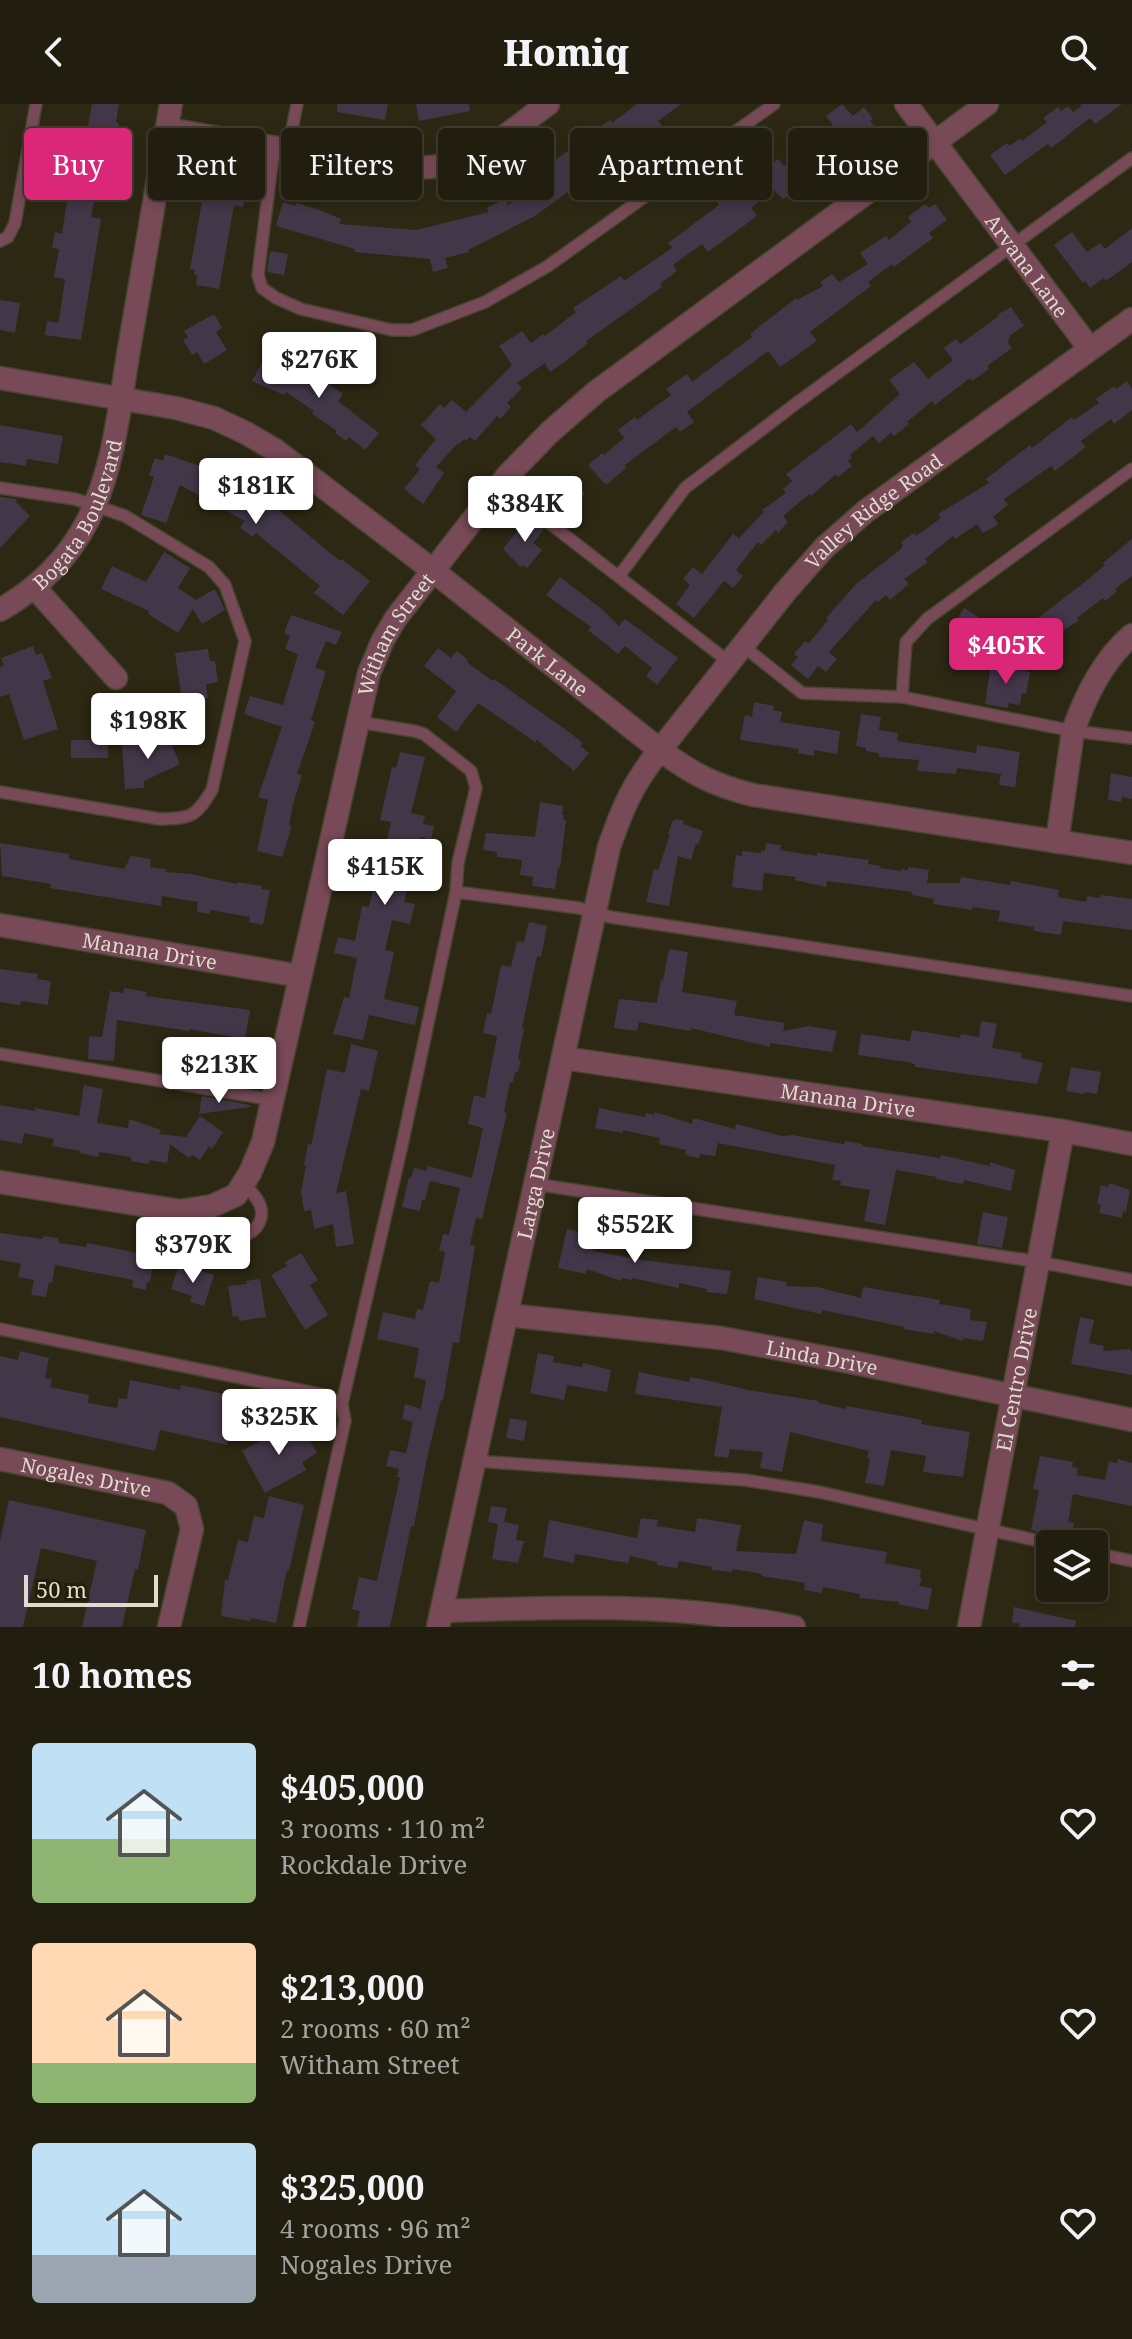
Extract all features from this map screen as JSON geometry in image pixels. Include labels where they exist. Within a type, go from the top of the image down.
[{"type":"street","name":"Bogata Boulevard","points":[[167,128],[171,104]]},
{"type":"street","points":[[422,167],[464,159],[548,104]]},
{"type":"street","name":"Arvana Lane","points":[[906,104],[1090,349]]},
{"type":"street","name":"Witham Street","points":[[247,1179],[263,1142],[274,1100],[369,673],[396,618],[530,451],[596,392],[987,104]]},
{"type":"street","points":[[265,146],[281,149]]},
{"type":"street","name":"Bogata Boulevard","points":[[0,610],[35,588],[72,545],[95,505],[104,480],[122,399],[155,200]]},
{"type":"street","name":"Valley Ridge Road","points":[[660,750],[824,548],[866,511],[1132,319]]},
{"type":"street","name":"Park Lane","points":[[0,378],[189,411],[214,418],[246,433],[275,450],[432,570],[660,750],[700,778],[721,787],[753,795],[1132,853]]},
{"type":"street","points":[[35,588],[116,678]]},
{"type":"street","points":[[1057,842],[1073,731],[1097,677],[1113,654],[1132,635]]},
{"type":"street","name":"Larga Drive","points":[[440,1619],[609,847],[635,782],[660,750]]},
{"type":"street","name":"Manana Drive","points":[[0,925],[300,976]]},
{"type":"street","name":"Manana Drive","points":[[563,1058],[1063,1131],[1132,1144]]},
{"type":"street","name":"El Centro Drive","points":[[969,1627],[1063,1131]]},
{"type":"street","points":[[0,1182],[180,1211],[212,1206],[236,1195],[247,1179]]},
{"type":"street","name":"Linda Drive","points":[[507,1315],[721,1338],[1132,1420]]},
{"type":"street","name":"Nogales Drive","points":[[0,1459],[168,1493],[186,1506],[192,1529],[169,1627]]},
{"type":"street","points":[[440,1619],[601,1606],[674,1609],[794,1627]]},
{"type":"lane","points":[[0,241],[8,237],[15,223],[36,104]]},
{"type":"lane","points":[[288,128],[297,104]]},
{"type":"lane","points":[[281,149],[258,275],[262,288],[301,309],[392,330],[412,330],[485,302],[548,266],[774,104]]},
{"type":"lane","points":[[619,576],[685,488],[1132,158]]},
{"type":"lane","points":[[902,697],[906,642],[927,619],[1132,469]]},
{"type":"lane","points":[[500,485],[619,576],[736,654],[802,693],[902,697],[1073,731],[1132,738]]},
{"type":"lane","points":[[0,488],[75,499],[125,516],[209,567],[225,585],[245,641],[212,790],[200,810],[184,818],[160,819],[0,792]]},
{"type":"lane","points":[[299,1627],[345,1421],[342,1404],[402,1145],[456,892],[458,863],[476,788],[471,771],[424,734],[358,722]]},
{"type":"lane","points":[[456,892],[579,908],[625,920],[1132,996]]},
{"type":"lane","points":[[0,1054],[274,1100]]},
{"type":"lane","points":[[201,1208],[223,1232],[238,1237],[253,1232],[262,1211],[247,1179]]},
{"type":"lane","points":[[535,1184],[1039,1262],[1132,1280]]},
{"type":"lane","points":[[0,1329],[325,1395],[342,1404]]},
{"type":"lane","points":[[475,1461],[745,1480],[819,1492],[1036,1540]]},
{"type":"lane","points":[[1108,1556],[1132,1561]]},
{"type":"building","points":[[92,104],[119,104],[118,128],[87,128]]},
{"type":"building","points":[[337,104],[388,104],[385,120],[337,112]]},
{"type":"building","points":[[416,104],[469,104],[470,111],[419,121]]},
{"type":"building","points":[[637,104],[681,104],[658,121],[662,128],[599,128],[610,120],[612,123]]},
{"type":"building","points":[[842,104],[853,116],[864,107],[876,128],[829,128],[833,125],[826,116]]},
{"type":"building","points":[[1080,104],[1122,104],[1095,124],[1090,118],[1051,148],[1048,144],[1005,175],[990,155],[1007,143],[1009,146],[1020,139],[1022,141],[1047,122],[1043,118],[1058,107],[1061,111],[1068,106],[1073,112],[1082,106]]},
{"type":"building","points":[[570,149],[570,194],[568,192],[535,216],[469,252],[445,258],[448,268],[433,272],[430,259],[354,252],[355,249],[276,226],[283,202],[320,210],[341,219],[339,224],[416,230],[489,212],[487,208],[503,200],[508,205],[515,200],[554,200],[554,161]]},
{"type":"building","points":[[778,159],[784,166],[788,163],[788,195],[783,199],[774,190],[772,192],[772,164]]},
{"type":"building","points":[[67,200],[94,200],[91,217],[101,219],[81,340],[45,335],[47,321],[58,323],[61,308],[65,279],[54,277],[59,249],[52,248],[55,232],[62,234]]},
{"type":"building","points":[[247,200],[243,207],[234,205],[219,289],[196,285],[197,275],[194,274],[195,270],[190,269],[202,201]]},
{"type":"building","points":[[761,200],[751,208],[757,216],[708,252],[702,244],[673,265],[677,271],[660,284],[662,287],[586,341],[588,343],[563,363],[550,372],[545,363],[517,383],[522,388],[507,403],[511,407],[500,419],[497,416],[475,441],[470,437],[457,444],[436,467],[444,473],[423,504],[404,489],[420,469],[415,465],[436,439],[421,425],[440,404],[444,408],[452,400],[466,412],[512,365],[499,346],[522,331],[531,343],[543,334],[545,336],[576,312],[573,308],[621,276],[624,281],[672,248],[668,243],[719,205],[717,202]]},
{"type":"building","points":[[925,204],[929,208],[935,204],[947,220],[929,233],[933,238],[868,282],[871,286],[810,332],[817,341],[780,367],[768,351],[687,412],[694,422],[680,432],[676,427],[625,465],[626,468],[606,485],[588,465],[624,438],[618,430],[671,395],[666,389],[687,374],[692,382],[752,337],[750,334],[796,298],[823,286],[820,282],[832,274],[839,282],[868,264],[860,253],[886,236],[889,240],[911,222],[908,217]]},
{"type":"building","points":[[1132,228],[1132,262],[1106,281],[1104,278],[1090,288],[1054,245],[1072,232],[1087,252],[1100,243],[1105,249]]},
{"type":"building","points":[[270,251],[288,254],[284,275],[267,272]]},
{"type":"building","points":[[0,300],[20,303],[15,333],[0,330]]},
{"type":"building","points":[[1011,307],[1024,326],[1009,336],[1007,341],[1012,348],[987,366],[989,369],[972,381],[970,378],[935,405],[932,401],[894,436],[891,433],[879,443],[873,436],[850,455],[852,458],[848,461],[852,466],[838,477],[836,474],[783,516],[788,522],[761,545],[758,542],[736,570],[743,576],[733,588],[724,581],[694,618],[676,604],[690,585],[683,579],[693,567],[702,574],[733,534],[739,538],[764,512],[762,510],[786,493],[783,489],[792,481],[786,474],[851,424],[857,432],[900,394],[889,380],[914,362],[928,379],[953,360],[944,348],[956,339],[960,344]]},
{"type":"building","points":[[214,314],[222,328],[216,332],[227,350],[204,364],[197,352],[192,355],[183,340],[188,337],[184,331]]},
{"type":"building","points":[[317,358],[329,366],[325,371],[336,378],[331,386],[343,394],[338,401],[379,433],[365,450],[349,437],[346,441],[335,433],[337,431],[312,414],[314,411],[286,392],[284,395],[252,381],[263,361],[302,380]]},
{"type":"building","points":[[1127,381],[1132,389],[1132,410],[1114,424],[1111,419],[1081,441],[1086,447],[1055,471],[1051,466],[1004,499],[1008,505],[993,517],[998,523],[996,526],[983,533],[977,524],[955,539],[953,536],[925,559],[928,562],[904,579],[909,584],[890,600],[886,595],[878,602],[876,600],[829,652],[837,659],[826,672],[818,666],[808,679],[791,665],[798,657],[794,654],[805,641],[809,643],[856,584],[901,549],[901,542],[914,533],[916,536],[941,518],[938,514],[989,483],[986,479],[1030,445],[1032,448],[1072,417],[1074,420],[1099,403],[1096,399],[1114,386],[1116,389]]},
{"type":"building","points":[[0,425],[63,436],[58,464],[27,459],[26,466],[0,462]]},
{"type":"building","points":[[165,454],[200,466],[224,480],[226,475],[258,493],[340,561],[342,559],[370,581],[343,615],[314,593],[320,586],[256,533],[253,537],[240,528],[245,521],[180,485],[166,523],[141,515],[154,477],[149,475],[155,458],[163,461]]},
{"type":"building","points":[[566,478],[585,493],[566,518],[558,511],[554,516],[541,506]]},
{"type":"building","points":[[0,497],[17,499],[16,502],[30,516],[0,548]]},
{"type":"building","points":[[528,518],[544,529],[533,543],[542,550],[527,568],[521,567],[503,549]]},
{"type":"building","points":[[1132,539],[1132,576],[1115,589],[1117,592],[1105,601],[1103,598],[1077,618],[1079,620],[1041,646],[1044,651],[1027,663],[1009,640],[1090,578]]},
{"type":"building","points":[[164,552],[190,568],[178,588],[196,600],[215,589],[225,610],[202,624],[193,609],[178,633],[148,614],[149,611],[101,589],[112,566],[146,582]]},
{"type":"building","points":[[560,577],[619,626],[625,619],[678,658],[657,685],[646,676],[652,668],[625,646],[618,654],[588,630],[591,627],[546,595]]},
{"type":"building","points":[[964,608],[991,625],[980,643],[952,628]]},
{"type":"building","points":[[291,615],[342,632],[336,645],[326,641],[315,668],[326,671],[311,720],[315,722],[297,774],[302,775],[282,857],[257,851],[268,800],[258,797],[282,727],[244,714],[250,696],[283,705],[298,654],[285,649],[290,636],[284,633]]},
{"type":"building","points":[[33,646],[36,655],[42,653],[52,678],[43,681],[58,729],[24,740],[9,694],[0,697],[0,667],[4,666],[1,658]]},
{"type":"building","points":[[438,648],[451,658],[457,651],[492,681],[494,679],[569,732],[583,743],[580,746],[589,753],[574,771],[537,740],[535,742],[478,703],[456,732],[437,717],[456,691],[424,666]]},
{"type":"building","points":[[208,649],[210,661],[215,661],[218,682],[206,684],[208,698],[182,701],[175,653]]},
{"type":"building","points":[[991,665],[1030,672],[1026,694],[1022,693],[1020,705],[1009,703],[1008,708],[985,704]]},
{"type":"building","points":[[754,702],[774,706],[773,710],[782,712],[780,722],[840,731],[837,754],[814,750],[814,756],[798,753],[799,749],[740,740],[745,715],[752,717]]},
{"type":"building","points":[[861,714],[881,717],[879,730],[898,733],[897,741],[976,753],[977,745],[1020,752],[1015,787],[999,785],[1001,774],[957,768],[956,774],[917,771],[919,760],[879,757],[879,753],[866,751],[866,748],[856,746]]},
{"type":"building","points":[[166,732],[180,764],[144,781],[144,788],[125,789],[122,745],[141,744]]},
{"type":"building","points":[[71,740],[108,740],[108,758],[71,758]]},
{"type":"building","points":[[400,752],[425,757],[411,813],[425,816],[423,824],[434,826],[431,840],[421,837],[404,902],[415,904],[410,924],[392,920],[385,950],[394,952],[384,999],[419,1007],[415,1025],[369,1015],[363,1040],[333,1034],[344,997],[349,998],[357,958],[334,953],[338,937],[355,941],[362,906],[369,907],[377,874],[371,872],[377,848],[385,850],[391,822],[380,820],[392,767],[396,768]]},
{"type":"building","points":[[1111,773],[1132,777],[1132,799],[1122,797],[1121,802],[1108,800]]},
{"type":"building","points":[[540,802],[563,806],[562,815],[566,820],[555,889],[532,886],[533,877],[520,875],[522,860],[497,857],[497,852],[483,850],[486,833],[535,837]]},
{"type":"building","points":[[676,819],[703,831],[698,845],[691,860],[678,856],[669,906],[646,902],[654,869],[658,870],[668,834]]},
{"type":"building","points":[[0,843],[69,854],[69,859],[124,869],[131,856],[151,859],[150,867],[166,869],[166,872],[262,886],[261,889],[270,890],[263,925],[249,922],[250,917],[210,910],[210,914],[197,912],[198,902],[162,896],[161,906],[50,888],[51,884],[2,876]]},
{"type":"building","points":[[766,843],[781,845],[780,850],[869,860],[868,864],[880,868],[929,870],[927,883],[960,883],[961,877],[1010,885],[1011,881],[1059,890],[1058,897],[1086,902],[1087,896],[1100,898],[1101,895],[1132,899],[1132,930],[1063,921],[1061,935],[1034,931],[1034,927],[998,921],[1000,911],[933,904],[934,899],[912,895],[912,892],[827,881],[826,887],[795,880],[796,877],[764,873],[762,891],[732,887],[736,855],[742,856],[742,851],[761,853],[765,851]]},
{"type":"building","points":[[529,922],[547,926],[541,957],[537,956],[522,1028],[518,1059],[521,1060],[513,1082],[510,1082],[504,1112],[507,1113],[482,1219],[476,1218],[470,1245],[475,1246],[459,1343],[453,1342],[443,1400],[427,1458],[414,1526],[411,1526],[390,1627],[357,1627],[360,1611],[352,1609],[359,1577],[377,1581],[400,1477],[397,1477],[399,1469],[386,1466],[390,1450],[406,1453],[413,1422],[402,1419],[405,1404],[421,1409],[426,1380],[414,1377],[419,1348],[377,1339],[383,1312],[415,1319],[417,1309],[423,1310],[430,1281],[439,1283],[445,1252],[439,1250],[443,1234],[449,1235],[460,1188],[430,1181],[420,1211],[402,1207],[409,1177],[414,1168],[426,1171],[428,1166],[472,1178],[483,1128],[468,1124],[474,1095],[485,1098],[497,1036],[483,1033],[487,1013],[491,1014],[501,965],[511,967],[517,941],[524,942]]},
{"type":"building","points":[[669,949],[688,952],[682,992],[737,1001],[734,1015],[785,1023],[783,1031],[809,1026],[837,1031],[832,1052],[770,1043],[770,1047],[691,1028],[691,1031],[639,1022],[637,1031],[614,1028],[619,999],[657,1003]]},
{"type":"building","points":[[0,969],[38,974],[37,979],[51,981],[48,1005],[0,1002]]},
{"type":"building","points":[[124,988],[147,992],[146,996],[250,1010],[245,1039],[117,1020],[114,1061],[88,1059],[89,1036],[102,1037],[110,991],[123,993]]},
{"type":"building","points":[[981,1021],[997,1024],[992,1048],[1022,1053],[1021,1058],[1043,1063],[1037,1084],[915,1067],[915,1064],[907,1062],[858,1055],[861,1034],[910,1041],[912,1030],[960,1038],[961,1034],[979,1037]]},
{"type":"building","points":[[351,1044],[378,1051],[369,1091],[361,1089],[336,1193],[346,1191],[354,1244],[336,1247],[333,1224],[314,1229],[311,1210],[304,1211],[301,1192],[308,1144],[311,1145],[327,1069],[345,1073]]},
{"type":"building","points":[[1071,1067],[1101,1072],[1097,1094],[1066,1091]]},
{"type":"building","points":[[84,1085],[103,1089],[97,1123],[128,1128],[129,1119],[161,1130],[159,1134],[186,1137],[200,1116],[223,1132],[200,1160],[192,1155],[189,1158],[170,1144],[167,1163],[149,1160],[149,1164],[131,1161],[131,1157],[99,1152],[98,1157],[80,1153],[52,1146],[54,1139],[24,1133],[22,1144],[0,1140],[0,1105],[79,1116]]},
{"type":"building","points":[[202,1096],[250,1105],[250,1107],[199,1114]]},
{"type":"building","points":[[599,1108],[645,1117],[646,1113],[654,1115],[655,1112],[692,1124],[693,1118],[735,1129],[736,1124],[782,1136],[844,1144],[845,1141],[940,1158],[941,1155],[990,1166],[990,1162],[1015,1170],[1011,1191],[896,1170],[885,1225],[864,1221],[870,1190],[840,1185],[841,1181],[832,1180],[835,1165],[718,1143],[715,1156],[700,1154],[699,1158],[685,1155],[686,1150],[659,1144],[660,1138],[595,1128]]},
{"type":"building","points":[[1109,1183],[1130,1190],[1122,1218],[1099,1213],[1101,1205],[1097,1204],[1101,1185],[1108,1187]]},
{"type":"building","points":[[983,1212],[1008,1217],[1002,1248],[977,1244]]},
{"type":"building","points":[[582,1222],[598,1225],[593,1251],[731,1271],[727,1294],[706,1292],[707,1289],[679,1283],[679,1288],[632,1278],[621,1278],[621,1281],[587,1269],[586,1274],[558,1268],[567,1229],[580,1232]]},
{"type":"building","points":[[0,1233],[58,1238],[59,1243],[86,1247],[87,1243],[143,1254],[142,1258],[154,1260],[150,1282],[147,1282],[146,1290],[132,1287],[133,1280],[55,1265],[46,1297],[31,1295],[34,1280],[18,1277],[21,1264],[0,1260]]},
{"type":"building","points":[[301,1253],[318,1280],[310,1285],[328,1315],[305,1330],[271,1275]]},
{"type":"building","points":[[178,1268],[192,1272],[193,1268],[214,1275],[204,1306],[190,1302],[192,1296],[171,1289]]},
{"type":"building","points":[[758,1277],[787,1282],[786,1286],[817,1287],[861,1298],[863,1287],[940,1300],[939,1304],[971,1309],[970,1320],[987,1322],[983,1341],[963,1338],[963,1341],[934,1331],[934,1334],[904,1329],[822,1310],[821,1314],[754,1299]]},
{"type":"building","points":[[260,1279],[266,1317],[239,1321],[238,1316],[233,1317],[228,1286]]},
{"type":"building","points":[[1080,1317],[1094,1320],[1089,1343],[1104,1346],[1103,1351],[1130,1349],[1132,1375],[1071,1364]]},
{"type":"building","points":[[20,1351],[49,1358],[45,1378],[52,1379],[50,1387],[89,1395],[88,1403],[117,1408],[119,1398],[127,1399],[130,1380],[180,1390],[181,1385],[247,1399],[242,1419],[233,1418],[227,1445],[160,1430],[155,1451],[0,1417],[0,1356],[18,1360]]},
{"type":"building","points":[[538,1353],[554,1356],[553,1362],[582,1367],[583,1363],[611,1370],[607,1392],[567,1385],[564,1400],[530,1393]]},
{"type":"building","points":[[639,1372],[689,1382],[690,1377],[819,1401],[846,1409],[847,1406],[922,1420],[921,1424],[970,1432],[963,1477],[923,1472],[926,1456],[891,1450],[884,1486],[865,1483],[869,1451],[790,1432],[782,1472],[760,1468],[763,1452],[730,1449],[728,1458],[714,1456],[722,1407],[635,1394]]},
{"type":"building","points":[[510,1418],[527,1421],[524,1441],[506,1438]]},
{"type":"building","points":[[302,1427],[317,1453],[302,1462],[306,1470],[265,1493],[242,1451],[284,1428],[288,1435]]},
{"type":"building","points":[[1040,1456],[1073,1462],[1072,1467],[1078,1468],[1077,1475],[1105,1480],[1109,1461],[1117,1463],[1118,1459],[1132,1463],[1132,1506],[1073,1494],[1068,1522],[1074,1523],[1073,1530],[1031,1530],[1039,1490],[1033,1489]]},
{"type":"building","points":[[269,1496],[304,1505],[276,1623],[221,1616],[225,1580],[228,1580],[238,1540],[248,1542],[254,1516],[264,1518]]},
{"type":"building","points":[[9,1500],[146,1530],[122,1627],[82,1627],[97,1561],[41,1548],[23,1627],[0,1627],[0,1541]]},
{"type":"building","points":[[491,1506],[507,1508],[504,1522],[519,1525],[516,1540],[524,1541],[518,1563],[492,1559],[498,1524],[488,1522]]},
{"type":"building","points":[[641,1518],[658,1520],[657,1526],[695,1532],[697,1518],[741,1525],[736,1551],[796,1554],[804,1520],[823,1524],[821,1541],[887,1552],[885,1563],[921,1570],[919,1586],[932,1588],[928,1610],[899,1602],[859,1598],[860,1594],[823,1587],[822,1593],[804,1590],[805,1583],[733,1569],[732,1572],[712,1570],[712,1567],[679,1561],[677,1568],[630,1556],[628,1563],[575,1554],[574,1563],[543,1557],[549,1520],[637,1538]]},
{"type":"building","points":[[1014,1607],[1076,1621],[1075,1627],[1019,1627],[1020,1624],[1012,1622]]}]
